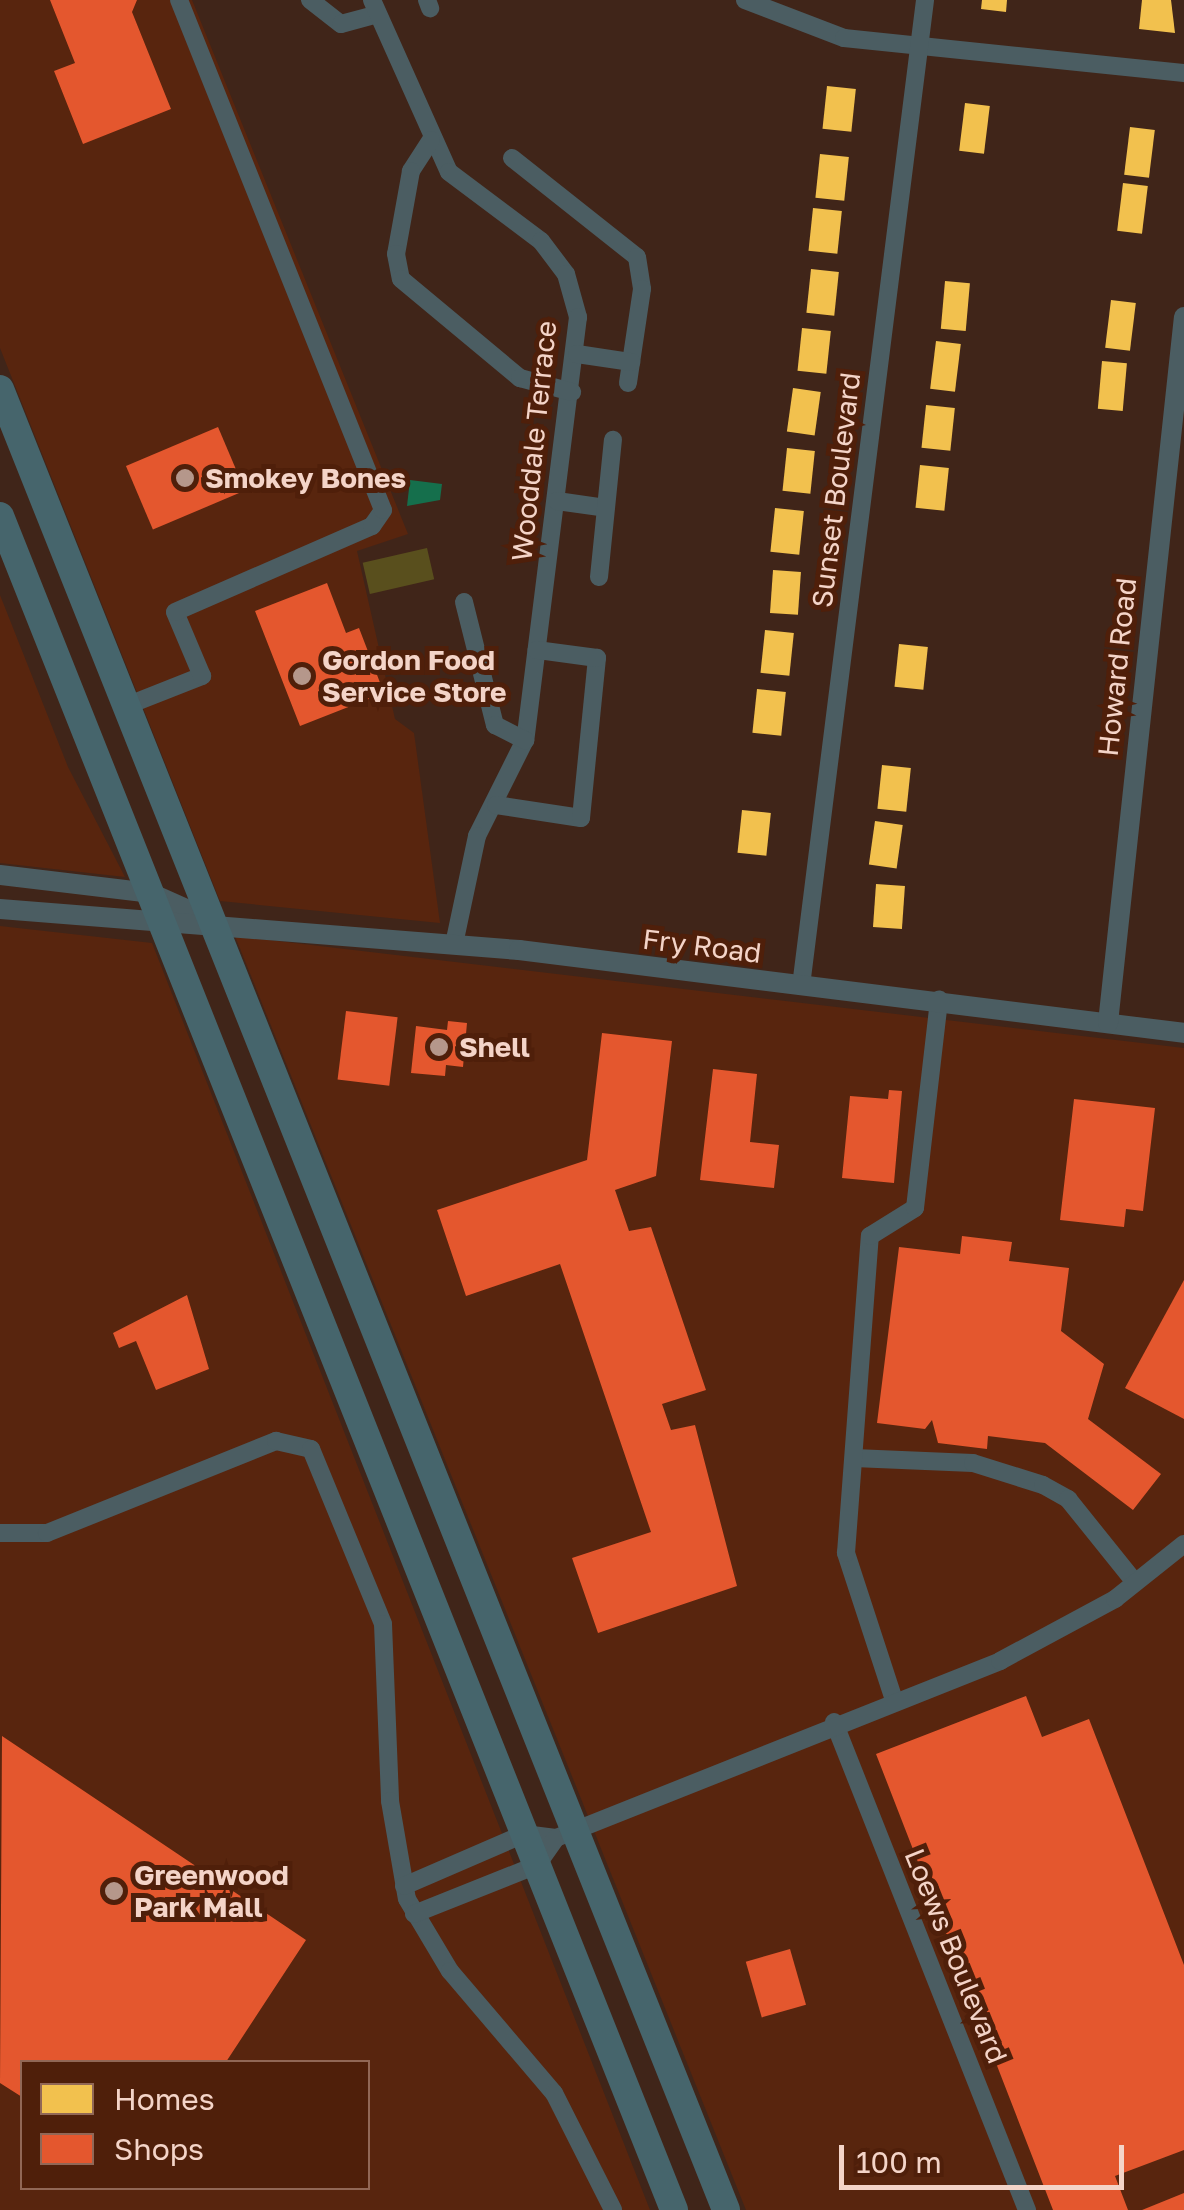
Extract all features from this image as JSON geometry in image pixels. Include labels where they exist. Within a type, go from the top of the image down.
[{"type":"main road","points":[[0,390],[213,921],[565,1834],[726,2210]]},
{"type":"main road","points":[[0,516],[674,2210]]},
{"type":"street","points":[[126,706],[202,676],[175,612],[372,526],[384,510],[179,0]]},
{"type":"street","points":[[310,0],[341,24],[375,7]]},
{"type":"street","points":[[746,0],[779,20],[919,50],[1184,74]]},
{"type":"street","name":"Sunset Boulevard","points":[[802,986],[924,0]]},
{"type":"street","name":"Wooddale Terrace","points":[[375,7],[431,140],[449,172],[541,242],[566,274],[577,354],[525,740],[496,805],[477,836],[454,944]]},
{"type":"street","points":[[431,140],[412,171],[396,254],[401,278],[520,378],[572,392]]},
{"type":"street","points":[[512,158],[637,257],[628,383]]},
{"type":"street","name":"Howard Road","points":[[1108,1023],[1184,317]]},
{"type":"street","points":[[577,354],[631,362]]},
{"type":"street","points":[[599,577],[613,440]]},
{"type":"street","points":[[557,501],[606,508]]},
{"type":"street","points":[[464,602],[495,725],[525,740]]},
{"type":"street","points":[[496,805],[581,818],[597,658],[537,650]]},
{"type":"street","name":"Fry Road","points":[[0,875],[150,893],[213,921]]},
{"type":"street","name":"Fry Road","points":[[0,909],[161,928],[213,921],[454,944],[939,1000],[1184,1034]]},
{"type":"street","points":[[894,1700],[846,1553],[870,1236],[914,1208],[939,1000]]},
{"type":"street","points":[[0,1534],[47,1533],[268,1444],[305,1443],[383,1624],[404,1886],[414,1914],[554,2093],[613,2210]]},
{"type":"street","points":[[854,1458],[973,1462],[1043,1484],[1068,1500],[1134,1581]]},
{"type":"street","points":[[404,1886],[524,1834],[565,1834],[834,1722],[1000,1661],[1134,1581],[1184,1544]]},
{"type":"street","name":"Loews Boulevard","points":[[834,1722],[1027,2210]]},
{"type":"street","points":[[414,1914],[537,1865],[565,1834]]},
{"type":"shaded area","points":[[0,0],[192,0],[408,534],[357,551],[395,719],[414,733],[440,923],[220,901],[0,348]]},
{"type":"shaded area","points":[[410,480],[442,484],[440,500],[407,506]]},
{"type":"shaded area","points":[[427,548],[434,579],[370,594],[363,563]]},
{"type":"shaded area","points":[[0,595],[68,767],[125,877],[0,863]]},
{"type":"shaded area","points":[[0,926],[152,943],[650,2210],[0,2210]]},
{"type":"shaded area","points":[[235,936],[1184,1048],[1184,2210],[746,2210]]},
{"type":"building: Homes","points":[[982,0],[1007,0],[1006,12],[981,9]]},
{"type":"building: Homes","points":[[1142,0],[1171,0],[1175,33],[1139,29]]},
{"type":"building: Homes","points":[[827,86],[856,89],[851,132],[823,129]]},
{"type":"building: Homes","points":[[965,103],[990,106],[984,154],[959,151]]},
{"type":"building: Homes","points":[[1130,127],[1155,130],[1149,178],[1124,175]]},
{"type":"building: Homes","points":[[820,154],[849,157],[844,201],[815,198]]},
{"type":"building: Homes","points":[[1123,183],[1148,186],[1142,234],[1117,231]]},
{"type":"building: Homes","points":[[813,208],[842,211],[837,254],[809,251]]},
{"type":"building: Homes","points":[[811,269],[839,272],[834,316],[806,313]]},
{"type":"building: Homes","points":[[945,281],[970,283],[966,331],[941,329]]},
{"type":"building: Homes","points":[[1111,300],[1136,303],[1130,351],[1105,348]]},
{"type":"building: Homes","points":[[802,328],[831,331],[826,374],[798,371]]},
{"type":"building: Homes","points":[[936,341],[961,344],[955,392],[930,389]]},
{"type":"building: Homes","points":[[1102,361],[1127,363],[1123,411],[1098,409]]},
{"type":"building: Homes","points":[[793,388],[821,392],[815,435],[787,432]]},
{"type":"building: Homes","points":[[926,405],[955,408],[950,451],[922,448]]},
{"type":"building: Homes","points":[[787,448],[815,451],[810,494],[783,491]]},
{"type":"building: Homes","points":[[920,465],[949,468],[944,511],[916,508]]},
{"type":"building: Homes","points":[[775,508],[804,511],[799,555],[770,552]]},
{"type":"building: Homes","points":[[773,570],[801,572],[798,615],[770,613]]},
{"type":"building: Homes","points":[[765,630],[794,633],[789,676],[761,673]]},
{"type":"building: Homes","points":[[899,644],[928,647],[923,690],[895,687]]},
{"type":"building: Homes","points":[[757,689],[786,692],[781,736],[752,733]]},
{"type":"building: Homes","points":[[882,765],[911,768],[906,812],[877,809]]},
{"type":"building: Homes","points":[[742,810],[771,813],[766,856],[738,853]]},
{"type":"building: Homes","points":[[875,821],[903,825],[897,868],[869,865]]},
{"type":"building: Homes","points":[[876,884],[905,886],[902,929],[873,927]]},
{"type":"building: Shops","points":[[50,0],[137,0],[132,12],[171,109],[83,144],[54,71],[75,63]]},
{"type":"building: Shops","name":"Smokey Bones","points":[[218,427],[245,491],[153,530],[126,466]]},
{"type":"building: Shops","points":[[327,583],[346,633],[359,628],[384,693],[300,726],[255,611]]},
{"type":"building: Shops","name":"Shell","points":[[346,1011],[398,1017],[389,1086],[338,1079]]},
{"type":"building: Shops","name":"Shell","points":[[448,1021],[467,1023],[463,1067],[446,1065],[445,1076],[411,1073],[416,1026],[447,1030]]},
{"type":"building: Shops","points":[[602,1033],[672,1041],[656,1176],[615,1190],[629,1231],[651,1227],[706,1390],[662,1404],[671,1430],[695,1425],[737,1586],[598,1633],[572,1558],[651,1532],[560,1264],[466,1296],[437,1210],[587,1160]]},
{"type":"building: Shops","points":[[713,1069],[757,1074],[750,1142],[779,1145],[774,1188],[700,1180]]},
{"type":"building: Shops","points":[[889,1090],[902,1091],[894,1183],[842,1178],[850,1096],[888,1099]]},
{"type":"building: Shops","points":[[1074,1099],[1155,1108],[1143,1211],[1126,1209],[1124,1227],[1060,1220]]},
{"type":"building: Shops","points":[[962,1236],[1012,1242],[1009,1261],[1069,1268],[1061,1331],[1104,1364],[1088,1419],[1161,1474],[1133,1510],[1045,1443],[988,1436],[987,1449],[938,1443],[932,1420],[925,1429],[877,1423],[899,1247],[960,1254]]},
{"type":"building: Shops","points":[[1184,1280],[1184,1419],[1125,1388]]},
{"type":"building: Shops","points":[[187,1295],[209,1369],[156,1390],[136,1341],[119,1348],[113,1333]]},
{"type":"building: Shops","points":[[1026,1696],[1042,1737],[1089,1719],[1184,1965],[1184,2150],[1115,2176],[1128,2210],[1053,2210],[876,1754]]},
{"type":"building: Shops","name":"Greenwood Park Mall","points":[[2,1736],[306,1940],[227,2060],[20,2060],[20,2096],[0,2083]]},
{"type":"building: Shops","points":[[790,1949],[806,2005],[762,2017],[746,1962]]},
{"type":"building: Shops","points":[[1184,2193],[1184,2210],[1142,2210]]},
{"type":"place","name":"Smokey Bones","points":[[185,478]]},
{"type":"place","name":"Gordon Food Service Store","points":[[302,676]]},
{"type":"place","name":"Shell","points":[[439,1047]]},
{"type":"place","name":"Greenwood Park Mall","points":[[114,1891]]}]
